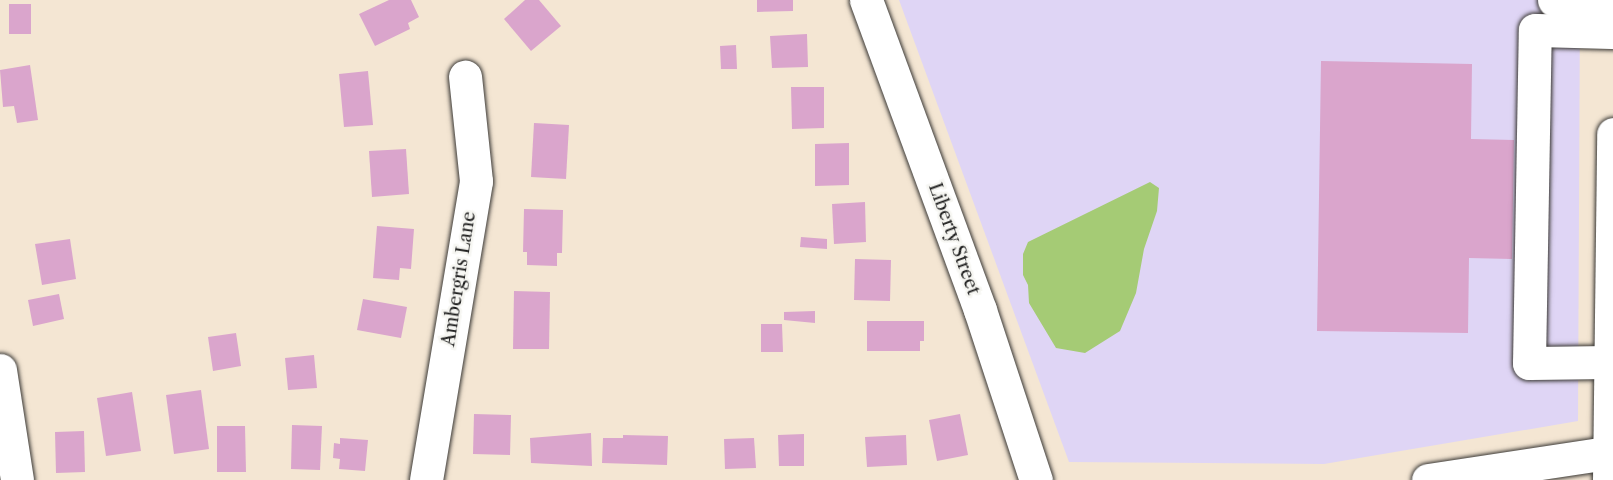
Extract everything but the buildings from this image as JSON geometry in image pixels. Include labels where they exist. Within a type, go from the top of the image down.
[{"type":"street","name":"Liberty Street","points":[[866,0],[980,310],[1036,480]]},
{"type":"street","points":[[1554,0],[1613,2]]},
{"type":"street","points":[[1611,362],[1529,363],[1535,30],[1613,32]]},
{"type":"street","name":"Ambergris Lane","points":[[426,480],[476,181],[465,77]]},
{"type":"street","points":[[1428,480],[1611,462],[1613,134]]},
{"type":"street","points":[[0,370],[17,480]]},
{"type":"shaded area","points":[[899,0],[1580,0],[1578,421],[1324,464],[1069,462]]},
{"type":"green space","points":[[1150,182],[1159,188],[1157,211],[1144,249],[1136,293],[1120,331],[1085,353],[1056,348],[1029,303],[1028,285],[1023,275],[1023,254],[1028,242]]}]
